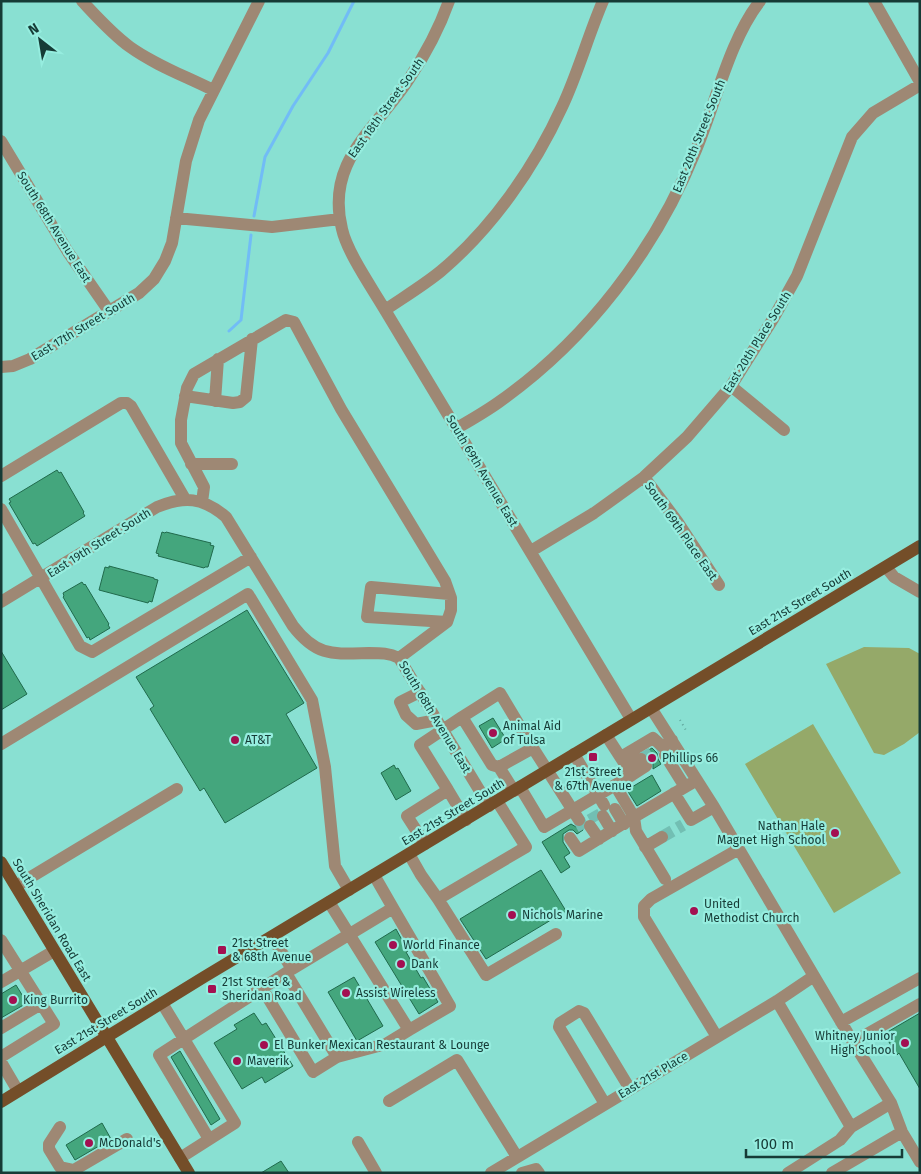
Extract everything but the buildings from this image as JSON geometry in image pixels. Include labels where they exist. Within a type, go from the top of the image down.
[{"type":"main road","name":"East 21st Street South","points":[[1,1102],[920,546]]},
{"type":"main road","name":"South Sheridan Road East","points":[[1,862],[188,1173]]},
{"type":"street","points":[[82,1],[96,17],[130,46],[152,61],[213,90]]},
{"type":"street","name":"East 17th Street South","points":[[4,367],[30,359],[139,293],[154,279],[165,261],[172,243],[186,161],[199,120],[259,1]]},
{"type":"street","name":"East 18th Street South","points":[[340,219],[338,201],[340,183],[349,158],[410,79],[428,49],[449,1]]},
{"type":"street","points":[[385,310],[428,282],[453,260],[496,213],[516,186],[539,152],[562,108],[603,1]]},
{"type":"street","name":"East 20th Street South","points":[[457,428],[498,402],[549,360],[597,313],[629,273],[648,245],[684,179],[743,26],[760,1]]},
{"type":"street","points":[[874,1],[920,84]]},
{"type":"street","name":"East 20th Place South","points":[[531,551],[602,508],[644,477],[687,437],[731,386],[797,276],[852,137],[873,114],[920,84]]},
{"type":"street","name":"South 68th Avenue East","points":[[1,141],[68,252],[109,311]]},
{"type":"street","points":[[176,218],[272,227],[340,219]]},
{"type":"street","name":"South 69th Avenue East","points":[[340,219],[348,245],[385,310],[632,719]]},
{"type":"street","points":[[202,502],[204,487],[181,443],[181,420],[187,388],[194,374],[286,320],[294,322],[341,409],[446,581],[451,610],[446,622],[399,658]]},
{"type":"street","points":[[186,396],[233,403],[240,402],[246,397],[252,339]]},
{"type":"street","points":[[215,401],[218,359]]},
{"type":"street","points":[[731,386],[784,430]]},
{"type":"street","points":[[1,476],[122,403],[128,402],[185,499]]},
{"type":"street","points":[[191,464],[232,464]]},
{"type":"street","name":"South 69th Place East","points":[[644,477],[719,585]]},
{"type":"street","name":"East 19th Street South","points":[[1,602],[157,507],[185,499],[202,502]]},
{"type":"street","name":"South 68th Avenue East","points":[[202,502],[226,517],[302,639],[316,649],[325,652],[338,654],[389,653],[399,658],[443,731],[493,804],[526,847],[438,899]]},
{"type":"street","points":[[1,509],[80,646],[92,652],[251,557]]},
{"type":"street","points":[[886,567],[894,577],[920,592]]},
{"type":"street","points":[[446,622],[367,617],[371,587],[449,594]]},
{"type":"street","points":[[1,744],[248,594],[312,700],[325,767],[335,866],[349,890]]},
{"type":"street","points":[[420,692],[400,702],[406,715],[416,724],[436,720]]},
{"type":"street","points":[[466,820],[420,745],[500,693],[548,770],[609,833],[636,831],[665,879]]},
{"type":"street","points":[[651,708],[664,750],[680,790],[687,822],[714,807]]},
{"type":"street","points":[[462,717],[492,765],[499,767],[544,826],[589,813]]},
{"type":"street","points":[[606,735],[627,766]]},
{"type":"street","points":[[697,780],[578,851],[589,813],[627,766],[653,738],[697,780],[853,1042],[892,1103],[902,1132],[920,1162]]},
{"type":"street","points":[[499,767],[533,748]]},
{"type":"street","points":[[574,754],[589,813],[609,833]]},
{"type":"street","points":[[627,766],[644,763]]},
{"type":"street","points":[[16,886],[177,789]]},
{"type":"street","points":[[425,844],[407,816],[448,790]]},
{"type":"street","points":[[589,813],[609,833]]},
{"type":"street","points":[[646,847],[662,837]]},
{"type":"street","points":[[717,1037],[644,916],[644,906],[652,899],[739,849]]},
{"type":"street","points":[[409,854],[421,876],[438,899],[486,976],[556,934]]},
{"type":"street","points":[[262,988],[313,1072],[338,1057],[386,1044],[450,1006],[374,875]]},
{"type":"street","points":[[329,902],[409,1030]]},
{"type":"street","points":[[209,1139],[159,1055],[289,971],[393,908]]},
{"type":"street","points":[[272,937],[338,1057]]},
{"type":"street","points":[[1,1057],[54,1024],[3,946]]},
{"type":"street","points":[[1,982],[54,951]]},
{"type":"street","name":"East 21st Place","points":[[491,1173],[777,1001],[814,976]]},
{"type":"street","points":[[841,1022],[920,978]]},
{"type":"street","points":[[777,1001],[851,1127]]},
{"type":"street","points":[[162,1003],[235,1123],[180,1158]]},
{"type":"street","points":[[1,1028],[41,1004]]},
{"type":"street","points":[[853,1042],[920,1004]]},
{"type":"street","points":[[605,1104],[559,1027],[560,1023],[573,1015],[581,1011],[584,1013],[630,1089]]},
{"type":"street","points":[[389,1101],[457,1060],[522,1173],[536,1169],[539,1173]]},
{"type":"street","points":[[1,1062],[18,1091]]},
{"type":"street","points":[[788,1173],[840,1140],[851,1127],[892,1103]]},
{"type":"street","points":[[60,1127],[48,1144],[60,1167],[67,1170],[74,1170],[127,1139]]},
{"type":"street","points":[[832,1173],[850,1168],[902,1132]]},
{"type":"street","points":[[358,1142],[376,1173]]},
{"type":"path","points":[[680,720],[687,732]]},
{"type":"green space","points":[[864,647],[909,648],[920,654],[920,732],[884,755],[874,753],[826,664]]},
{"type":"green space","points":[[813,724],[901,873],[834,913],[745,764]]},
{"type":"waterway","points":[[254,216],[265,157],[293,106],[328,53],[354,1]]},
{"type":"waterway","points":[[229,331],[241,320],[251,235]]},
{"type":"tunnel","points":[[641,759],[658,750]]},
{"type":"tunnel","points":[[592,812],[597,821]]},
{"type":"tunnel","points":[[579,820],[584,829]]},
{"type":"tunnel","points":[[662,837],[683,825]]},
{"type":"place","name":"Animal Aid of Tulsa","points":[[493,733]]},
{"type":"place","name":"AT&T","points":[[235,740]]},
{"type":"place","name":"21st Street & 67th Avenue","points":[[593,757]]},
{"type":"place","name":"Phillips 66","points":[[652,758]]},
{"type":"place","name":"Nathan Hale Magnet High School","points":[[835,833]]},
{"type":"place","name":"United Methodist Church","points":[[694,911]]},
{"type":"place","name":"Nichols Marine","points":[[512,915]]},
{"type":"place","name":"World Finance","points":[[393,945]]},
{"type":"place","name":"21st Street & 68th Avenue","points":[[222,950]]},
{"type":"place","name":"Dank","points":[[401,964]]},
{"type":"place","name":"21st Street & Sheridan Road","points":[[212,989]]},
{"type":"place","name":"Assist Wireless","points":[[346,993]]},
{"type":"place","name":"King Burrito","points":[[13,1000]]},
{"type":"place","name":"Whitney Junior High School","points":[[905,1043]]},
{"type":"place","name":"El Bunker Mexican Restaurant & Lounge","points":[[264,1045]]},
{"type":"place","name":"Maverik","points":[[237,1061]]},
{"type":"place","name":"McDonald's","points":[[89,1143]]}]
